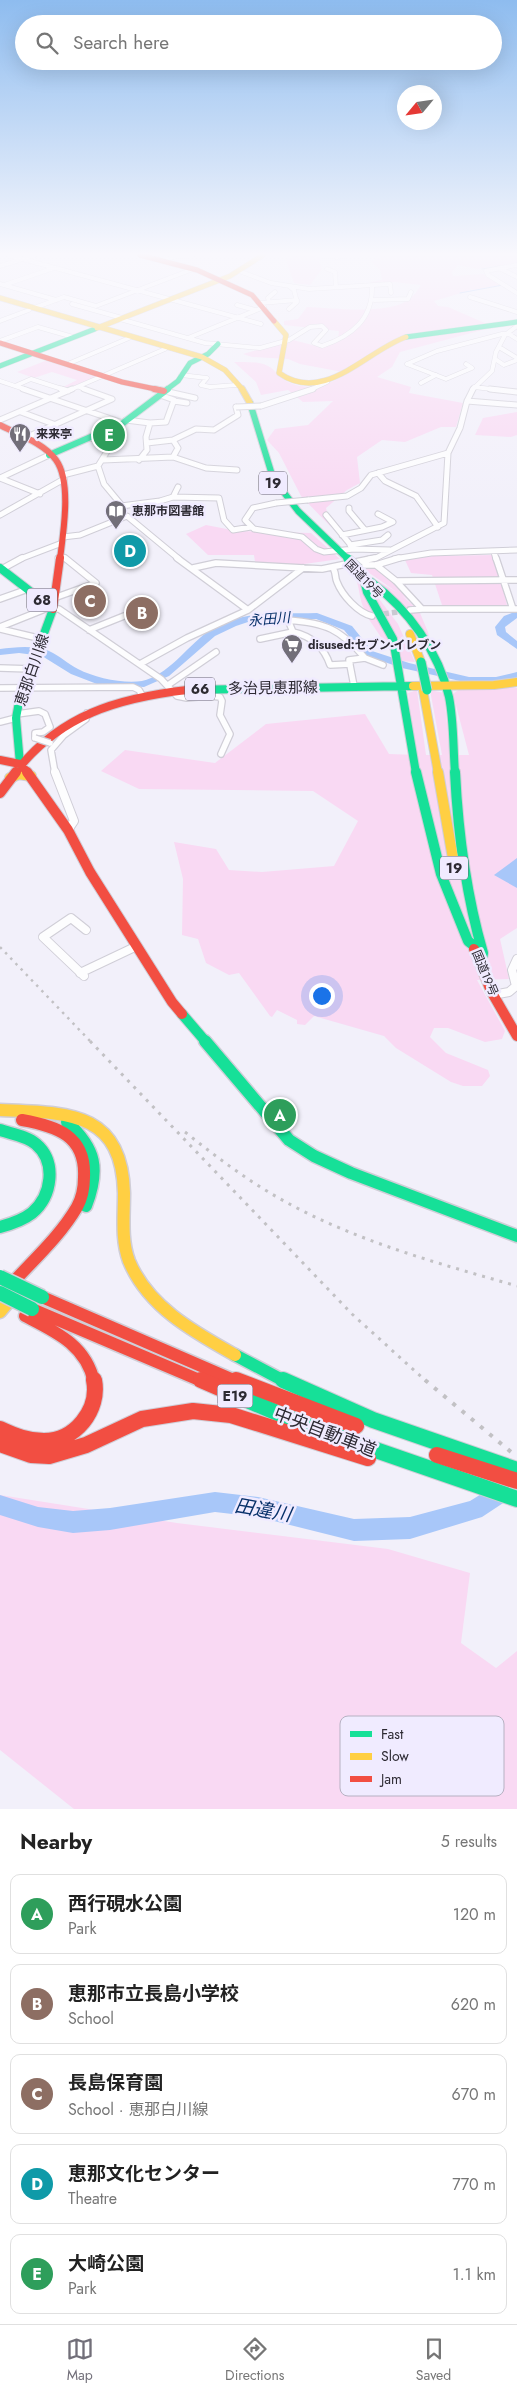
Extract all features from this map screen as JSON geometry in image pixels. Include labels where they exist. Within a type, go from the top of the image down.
[{"type":"main road","points":[[2,364],[67,339]]},
{"type":"main road","name":"国道19号","points":[[134,339],[200,358],[216,367],[236,385],[246,402],[264,464],[276,488],[293,509],[346,553]]},
{"type":"main road","name":"国道19号","points":[[137,339],[200,358],[226,368],[243,385],[272,476],[295,508],[346,553],[404,623],[419,662],[460,880],[482,958],[495,994],[517,1030]]},
{"type":"main road","points":[[286,340],[279,373],[298,382],[328,382],[349,372],[395,339]]},
{"type":"main road","points":[[0,342],[162,393]]},
{"type":"main road","points":[[49,455],[124,422],[178,381],[186,367],[210,353],[218,344]]},
{"type":"main road","points":[[0,425],[25,438],[56,460],[64,477]]},
{"type":"main road","name":"恵那白川線","points":[[20,764],[16,716],[54,604],[58,558],[66,505],[64,477]]},
{"type":"main road","name":"68","points":[[1,569],[28,589],[54,604]]},
{"type":"main road","points":[[362,574],[368,593],[390,629],[399,664],[417,780],[440,874],[468,942],[473,945]]},
{"type":"main road","points":[[362,574],[385,593],[408,618],[442,678],[452,722],[463,873],[469,905],[483,953],[482,958]]},
{"type":"main road","name":"多治見恵那線","points":[[20,764],[45,742],[74,720],[87,713],[170,687],[402,686],[442,678],[517,682]]},
{"type":"main road","name":"国道19号","points":[[425,690],[460,900],[473,945],[495,994],[517,1036]]},
{"type":"main road","points":[[17,740],[27,744],[45,742]]},
{"type":"main road","points":[[0,760],[20,764],[31,776],[68,830],[90,872],[172,1002],[289,1140],[314,1156],[351,1173],[517,1236]]},
{"type":"main road","points":[[0,793],[20,764]]},
{"type":"main road","points":[[10,778],[19,774],[31,776]]},
{"type":"main road","points":[[0,1110],[51,1113],[80,1118],[96,1126],[111,1138],[124,1165],[124,1233],[129,1260],[143,1285],[171,1313],[196,1332],[277,1380],[343,1411],[447,1454],[517,1480]]},
{"type":"main road","points":[[0,1312],[82,1215],[94,1186],[96,1168],[84,1136],[68,1123],[51,1113]]},
{"type":"main road","points":[[0,1118],[35,1121],[62,1130],[71,1137],[82,1152],[86,1176],[83,1193],[76,1209],[0,1295]]},
{"type":"main road","points":[[0,1130],[36,1143],[44,1152],[51,1172],[47,1191],[39,1205],[21,1219],[0,1227]]},
{"type":"main road","name":"中央自動車道","points":[[0,1277],[246,1385],[394,1440]]},
{"type":"main road","name":"中央自動車道","points":[[0,1295],[28,1312],[315,1429],[517,1499]]},
{"type":"main road","points":[[0,1304],[28,1312],[75,1345],[94,1372],[96,1402],[84,1424],[62,1439],[41,1443],[25,1441],[0,1429]]},
{"type":"main road","points":[[0,1444],[31,1455],[49,1456],[86,1445],[142,1420],[172,1413],[193,1411],[231,1416],[385,1464],[442,1474]]},
{"type":"main road","points":[[429,1452],[447,1454],[517,1470]]},
{"type":"street","points":[[70,363],[126,339]]},
{"type":"street","points":[[195,339],[218,344],[266,348],[286,340]]},
{"type":"street","points":[[317,339],[314,343],[319,346],[326,345],[336,339]]},
{"type":"street","points":[[466,364],[472,368],[448,379],[407,364],[437,351],[472,339]]},
{"type":"street","points":[[193,568],[216,563],[322,569],[365,561],[444,523],[448,452],[460,428],[467,401],[474,387],[492,371],[503,339]]},
{"type":"street","points":[[499,347],[517,359]]},
{"type":"street","points":[[508,347],[517,352]]},
{"type":"street","points":[[0,420],[165,349]]},
{"type":"street","points":[[495,359],[504,365],[517,359]]},
{"type":"street","points":[[181,375],[207,378],[201,385],[210,387],[236,385]]},
{"type":"street","points":[[421,383],[436,375]]},
{"type":"street","points":[[15,386],[31,379],[68,392]]},
{"type":"street","points":[[0,380],[124,422],[166,422],[174,401]]},
{"type":"street","points":[[147,443],[173,440],[196,428],[214,430],[238,415],[236,407],[261,406],[270,400],[319,388],[328,382]]},
{"type":"street","points":[[25,438],[112,399],[79,387]]},
{"type":"street","points":[[474,387],[517,392]]},
{"type":"street","points":[[162,393],[195,398]]},
{"type":"street","points":[[162,393],[174,401],[187,403]]},
{"type":"street","points":[[467,401],[517,406]]},
{"type":"street","points":[[21,412],[56,425]]},
{"type":"street","points":[[0,515],[40,494],[64,477],[98,466],[124,422]]},
{"type":"street","points":[[139,460],[147,450],[146,437],[150,423]]},
{"type":"street","points":[[91,438],[111,445]]},
{"type":"street","points":[[173,440],[178,448],[173,457]]},
{"type":"street","points":[[251,527],[245,520],[248,512],[259,504],[347,496],[361,488],[371,475],[448,452]]},
{"type":"street","points":[[40,494],[0,478],[49,455]]},
{"type":"street","points":[[102,460],[139,460],[173,457],[206,468],[237,470]]},
{"type":"street","points":[[98,466],[102,480],[126,512],[123,517]]},
{"type":"street","points":[[378,473],[385,481],[416,496],[438,527]]},
{"type":"street","points":[[173,497],[178,487]]},
{"type":"street","points":[[122,506],[160,501],[173,497],[219,498],[224,520],[233,530],[251,527],[302,537],[316,549],[324,552],[346,553],[391,550]]},
{"type":"street","points":[[349,508],[349,511],[365,530]]},
{"type":"street","points":[[342,535],[393,522],[378,514]]},
{"type":"street","points":[[326,515],[342,535],[346,553]]},
{"type":"street","points":[[1,569],[62,540],[123,517],[130,517],[141,528],[248,610]]},
{"type":"street","points":[[346,553],[382,540],[388,535]]},
{"type":"street","points":[[140,664],[187,638],[248,610],[303,568],[319,571],[334,570],[363,565],[376,565],[406,556],[517,550]]},
{"type":"street","points":[[410,610],[515,609],[502,580],[494,552]]},
{"type":"street","points":[[0,629],[96,583],[63,557],[58,558]]},
{"type":"street","points":[[376,565],[396,581],[422,609]]},
{"type":"street","points":[[334,570],[337,581],[360,612],[366,616],[372,616]]},
{"type":"street","points":[[396,581],[517,580]]},
{"type":"street","points":[[0,599],[28,589]]},
{"type":"street","points":[[54,604],[161,679],[170,687],[172,694],[179,698],[212,695],[220,697],[222,701],[220,715],[230,734],[221,754]]},
{"type":"street","points":[[89,630],[124,616]]},
{"type":"street","points":[[293,632],[288,620],[325,625],[346,635],[365,658]]},
{"type":"street","points":[[0,629],[40,646]]},
{"type":"street","points":[[260,640],[293,632],[306,636],[322,649],[328,657],[330,665],[350,664]]},
{"type":"street","points":[[170,687],[216,652]]},
{"type":"street","points":[[354,686],[349,660],[365,658],[384,665]]},
{"type":"street","points":[[0,668],[32,669]]},
{"type":"street","points":[[0,688],[132,687],[139,690],[142,695]]},
{"type":"street","points":[[0,722],[39,711],[45,714],[50,727],[43,732],[35,734],[45,742],[50,750],[55,772],[74,822],[68,830]]},
{"type":"street","points":[[86,930],[71,918],[43,937],[82,974],[137,946]]},
{"type":"street","points":[[495,994],[509,992],[516,986],[512,970],[517,959]]},
{"type":"shaded area","points":[[338,339],[447,339],[400,352],[392,367],[377,377],[411,387],[409,393],[463,403],[456,427],[441,427],[405,442],[382,440],[357,457],[360,483],[347,490],[326,508],[331,527],[301,496],[279,453],[267,440],[275,429],[308,425],[333,401],[303,402],[288,390],[261,395],[256,382],[234,362],[264,364],[291,383],[299,386],[316,386],[341,378],[348,373],[300,364],[288,359],[252,357],[243,354],[293,340],[320,347]]},
{"type":"shaded area","points":[[50,359],[98,376],[68,389],[61,388],[77,380],[52,372],[34,378],[17,372]]},
{"type":"shaded area","points":[[517,412],[517,435],[511,437],[475,435],[483,418]]},
{"type":"shaded area","points":[[206,525],[237,531],[311,533],[340,559],[290,566],[255,562],[254,555],[208,555],[186,534]]},
{"type":"shaded area","points":[[494,555],[507,605],[442,605],[432,575],[411,573],[405,560],[433,556]]},
{"type":"shaded area","points":[[371,566],[382,571],[417,606],[362,568]]},
{"type":"shaded area","points":[[366,574],[400,594],[415,607],[411,611],[420,613],[428,632],[432,650],[389,594]]},
{"type":"shaded area","points":[[359,576],[385,624],[395,658],[368,618],[372,617],[363,605],[356,579]]},
{"type":"shaded area","points":[[368,584],[398,624],[415,662],[401,661]]},
{"type":"shaded area","points":[[461,688],[517,688],[517,928],[500,939],[509,979],[477,980],[505,1031],[502,1039],[485,1042],[448,1028],[434,1028],[430,1037],[446,1053],[488,1070],[490,1076],[482,1086],[463,1086],[451,1082],[396,1048],[384,1036],[314,1016],[305,1025],[297,1024],[297,1020],[277,1010],[272,1017],[270,1016],[239,973],[229,975],[206,963],[198,939],[182,935],[183,879],[174,842],[216,849],[229,870],[262,872],[334,866],[358,821],[313,791],[139,789],[101,771],[125,750],[215,763],[266,724],[365,714],[389,754],[416,755],[408,693],[417,690],[426,755],[442,755],[430,690],[444,693],[450,755],[469,755],[453,694]]},
{"type":"shaded area","points":[[0,1495],[177,1523],[388,1549],[470,1573],[461,1643],[496,1668],[517,1651],[517,1809],[74,1809],[0,1750]]},
{"type":"water","points":[[517,858],[517,888],[494,875]]},
{"type":"waterway","name":"永田川","points":[[517,614],[508,618],[500,627],[501,633],[517,646]]},
{"type":"waterway","name":"永田川","points":[[0,652],[19,650],[45,653],[75,672],[101,682],[144,684],[165,674],[211,634],[232,624],[250,618],[317,616],[348,628],[368,653],[406,666],[469,680],[496,680],[517,675]]},
{"type":"waterway","name":"田違川","points":[[0,1505],[38,1517],[73,1522],[110,1519],[215,1502],[258,1507],[354,1530],[410,1528],[475,1510],[517,1482]]},
{"type":"tunnel","points":[[375,615],[405,611]]},
{"type":"railway","points":[[0,947],[91,1042]]},
{"type":"railway","points":[[90,1041],[352,1314],[427,1382]]},
{"type":"railway","points":[[185,1132],[262,1188],[323,1220],[386,1246],[517,1286]]},
{"type":"railway","points":[[425,1380],[517,1457]]},
{"type":"traffic: fast","points":[[0,366],[68,339]]},
{"type":"traffic: fast","points":[[49,455],[123,423],[178,381],[190,363],[208,354],[218,344]]},
{"type":"traffic: fast","points":[[250,403],[273,478],[298,511],[348,559]]},
{"type":"traffic: fast","points":[[348,559],[359,569]]},
{"type":"traffic: fast","points":[[0,568],[53,609],[19,702],[16,718],[20,764]]},
{"type":"traffic: fast","points":[[363,576],[367,592],[393,639],[417,780],[441,874],[468,941],[473,945]]},
{"type":"traffic: fast","points":[[371,582],[406,614],[434,657],[446,686],[452,719],[461,844],[467,888],[483,953],[482,958]]},
{"type":"traffic: fast","points":[[421,662],[427,690]]},
{"type":"traffic: fast","points":[[187,690],[413,686]]},
{"type":"traffic: fast","points":[[182,1014],[289,1140],[314,1156],[351,1173],[517,1236]]},
{"type":"traffic: fast","points":[[67,1122],[85,1140],[93,1160],[94,1181],[86,1206]]},
{"type":"traffic: fast","points":[[0,1130],[23,1137],[36,1144],[47,1159],[50,1177],[46,1195],[35,1210],[19,1221],[0,1227]]},
{"type":"traffic: fast","points":[[0,1277],[42,1297]]},
{"type":"traffic: fast","points":[[0,1293],[32,1309]]},
{"type":"traffic: fast","points":[[235,1355],[337,1406],[444,1447],[517,1470]]},
{"type":"traffic: fast","points":[[224,1390],[315,1429],[517,1499]]},
{"type":"traffic: slow","points":[[142,339],[202,357],[218,365],[242,387],[250,403]]},
{"type":"traffic: slow","points":[[285,339],[279,373],[291,380],[303,383],[326,381],[338,376],[350,370],[382,347],[399,339]]},
{"type":"traffic: slow","points":[[410,634],[421,662]]},
{"type":"traffic: slow","points":[[413,686],[494,685],[517,682]]},
{"type":"traffic: slow","points":[[423,690],[455,870]]},
{"type":"traffic: slow","points":[[10,778],[19,774],[31,776]]},
{"type":"traffic: slow","points":[[0,1110],[68,1116],[86,1121],[102,1130],[114,1144],[122,1165],[126,1252],[137,1276],[147,1291],[173,1316],[235,1355]]},
{"type":"traffic: slow","points":[[0,1312],[16,1293]]},
{"type":"traffic: jam","points":[[0,343],[122,382],[164,391]]},
{"type":"traffic: jam","points":[[0,425],[51,455],[56,460],[61,472],[64,489],[63,531],[53,609]]},
{"type":"traffic: jam","points":[[0,793],[19,768],[38,748],[58,731],[80,717],[128,699],[156,693],[187,690]]},
{"type":"traffic: jam","points":[[0,760],[20,764],[34,779],[68,830],[90,872],[172,1002],[182,1014]]},
{"type":"traffic: jam","points":[[474,949],[491,991],[517,1036]]},
{"type":"traffic: jam","points":[[7,1289],[68,1220],[79,1203],[84,1181],[85,1166],[82,1154],[77,1144],[69,1136],[59,1130],[22,1120]]},
{"type":"traffic: jam","points":[[42,1297],[246,1385],[356,1426]]},
{"type":"traffic: jam","points":[[32,1309],[224,1390]]},
{"type":"traffic: jam","points":[[0,1429],[24,1440],[47,1441],[66,1436],[82,1424],[92,1408],[96,1389],[91,1368],[77,1347],[59,1333],[25,1316]]},
{"type":"traffic: jam","points":[[0,1444],[31,1455],[49,1456],[86,1445],[142,1419],[193,1411],[231,1415],[368,1458]]},
{"type":"traffic: jam","points":[[437,1455],[517,1481]]},
{"type":"place","name":"大崎公園","points":[[109,435]]},
{"type":"place","name":"来来亭","points":[[20,453]]},
{"type":"place","name":"恵那市図書館","points":[[116,530]]},
{"type":"place","name":"恵那文化センター","points":[[130,551]]},
{"type":"place","name":"長島保育園","points":[[90,601]]},
{"type":"place","name":"恵那市立長島小学校","points":[[142,613]]},
{"type":"place","name":"disused:セブン-イレブン","points":[[292,664]]},
{"type":"place","name":"西行硯水公園","points":[[280,1115]]}]
